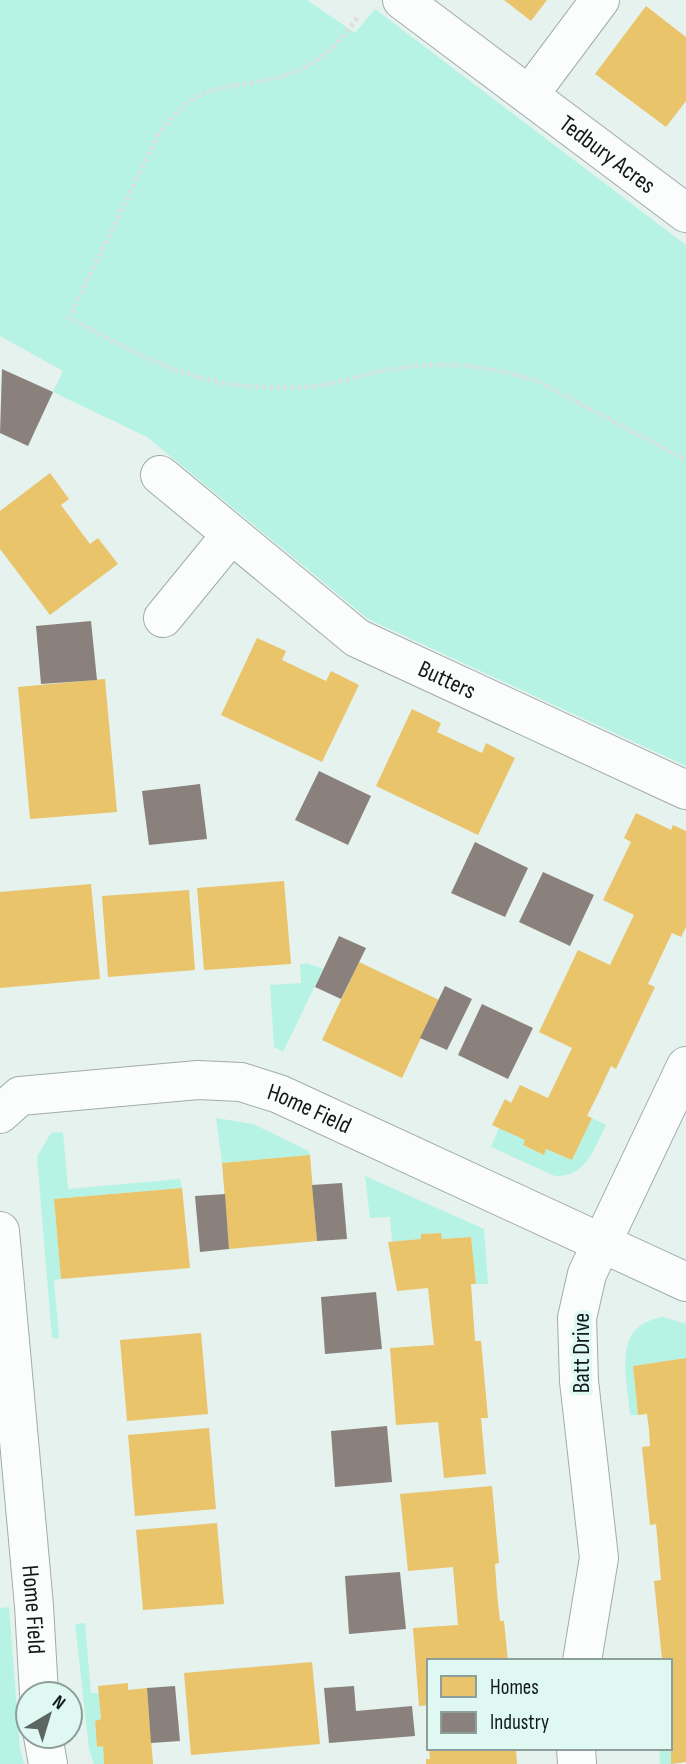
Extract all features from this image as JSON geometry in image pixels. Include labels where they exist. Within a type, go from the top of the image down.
[{"type":"street","name":"Tedbury Acres","points":[[402,0],[686,213]]},
{"type":"street","points":[[529,95],[600,0]]},
{"type":"street","name":"Butters","points":[[160,475],[230,536],[358,638],[686,790]]},
{"type":"street","points":[[163,618],[230,536]]},
{"type":"street","name":"Batt Drive","points":[[582,1659],[599,1558],[579,1381],[577,1318],[587,1274],[686,1066]]},
{"type":"street","name":"Home Field","points":[[0,1114],[20,1096],[198,1080],[241,1082],[279,1094],[686,1282]]},
{"type":"street","name":"Home Field","points":[[0,1231],[34,1605],[38,1680]]},
{"type":"path","points":[[363,9],[351,28],[313,62],[292,73],[212,88],[171,116],[157,136],[69,317],[150,361],[188,376],[232,385],[317,386],[433,363],[516,374],[539,382],[686,460]]},
{"type":"green space","points":[[0,0],[307,0],[355,33],[375,9],[686,245],[686,766],[368,619],[147,437],[53,392],[63,371],[0,336]]},
{"type":"green space","points":[[307,963],[323,969],[283,1052],[274,1047],[270,985],[301,983],[300,965]]},
{"type":"green space","points":[[216,1118],[253,1124],[309,1151],[310,1155],[222,1163]]},
{"type":"green space","points":[[592,1118],[606,1125],[588,1160],[582,1167],[566,1175],[555,1176],[491,1147],[499,1128],[525,1140],[523,1145],[543,1155],[546,1149],[572,1160]]},
{"type":"green space","points":[[63,1132],[68,1189],[180,1179],[182,1188],[54,1199],[61,1279],[54,1280],[59,1338],[52,1338],[37,1157],[51,1133]]},
{"type":"green space","points":[[365,1176],[484,1229],[488,1284],[476,1284],[471,1237],[442,1239],[441,1233],[421,1234],[421,1239],[392,1242],[390,1217],[370,1218]]},
{"type":"green space","points":[[663,1317],[686,1324],[686,1358],[633,1366],[638,1415],[630,1415],[625,1369],[629,1341],[635,1330],[647,1322]]},
{"type":"green space","points":[[9,1607],[15,1680],[14,1750],[20,1750],[24,1764],[0,1764],[0,1608]]},
{"type":"green space","points":[[85,1623],[91,1693],[99,1693],[101,1719],[95,1721],[97,1747],[103,1746],[104,1764],[94,1764],[89,1749],[84,1680],[81,1680],[75,1624]]},
{"type":"green space","points":[[659,1750],[670,1750],[672,1764],[660,1764]]},
{"type":"building: Homes","points":[[504,0],[547,0],[531,21]]},
{"type":"building: Homes","points":[[646,6],[686,37],[686,101],[666,127],[595,74]]},
{"type":"building: Homes","points":[[50,473],[69,499],[61,505],[90,544],[98,538],[118,564],[50,615],[0,549],[0,511]]},
{"type":"building: Homes","points":[[257,638],[286,651],[282,660],[326,681],[331,671],[359,685],[322,762],[221,715]]},
{"type":"building: Homes","points":[[105,679],[117,812],[30,819],[18,687]]},
{"type":"building: Homes","points":[[412,709],[441,723],[437,732],[482,753],[486,743],[515,758],[478,835],[376,786]]},
{"type":"building: Homes","points":[[636,813],[671,830],[673,825],[686,831],[686,927],[681,937],[672,933],[648,984],[655,987],[616,1069],[611,1066],[587,1116],[592,1118],[572,1160],[546,1149],[544,1155],[523,1145],[525,1140],[492,1125],[505,1099],[511,1103],[520,1085],[548,1098],[572,1048],[539,1032],[578,950],[610,965],[634,915],[603,900],[631,842],[624,838]]},
{"type":"building: Homes","points":[[284,881],[291,964],[204,970],[197,888]]},
{"type":"building: Homes","points":[[91,884],[100,979],[0,988],[0,892]]},
{"type":"building: Homes","points":[[189,890],[195,970],[108,977],[102,896]]},
{"type":"building: Homes","points":[[359,962],[439,1000],[402,1078],[322,1040]]},
{"type":"building: Homes","points":[[310,1155],[317,1241],[229,1249],[222,1163]]},
{"type":"building: Homes","points":[[182,1188],[190,1268],[61,1279],[54,1199]]},
{"type":"building: Homes","points":[[441,1233],[442,1239],[471,1237],[476,1284],[471,1284],[475,1341],[481,1341],[488,1418],[481,1418],[486,1474],[444,1478],[438,1422],[396,1425],[390,1348],[434,1345],[428,1288],[397,1291],[388,1242],[421,1239],[421,1234]]},
{"type":"building: Homes","points":[[201,1333],[208,1414],[127,1421],[120,1340]]},
{"type":"building: Homes","points":[[686,1358],[686,1762],[671,1764],[672,1659],[662,1659],[654,1581],[661,1580],[656,1524],[650,1525],[642,1447],[650,1446],[649,1429],[647,1414],[638,1415],[633,1366]]},
{"type":"building: Homes","points":[[209,1428],[216,1509],[135,1516],[128,1435]]},
{"type":"building: Homes","points":[[492,1486],[499,1563],[495,1564],[497,1593],[500,1621],[504,1621],[508,1659],[427,1659],[427,1705],[419,1706],[413,1628],[458,1625],[453,1567],[408,1571],[400,1494]]},
{"type":"building: Homes","points":[[217,1523],[224,1604],[143,1610],[136,1530]]},
{"type":"building: Homes","points":[[312,1662],[320,1744],[191,1755],[184,1673]]},
{"type":"building: Homes","points":[[128,1683],[128,1690],[147,1688],[153,1764],[104,1764],[103,1746],[97,1747],[95,1721],[101,1719],[98,1686]]},
{"type":"building: Homes","points":[[429,1750],[516,1750],[517,1764],[426,1764],[426,1759],[430,1759]]},
{"type":"building: Industry","points":[[2,369],[53,392],[28,446],[0,433]]},
{"type":"building: Industry","points":[[91,621],[97,680],[41,684],[36,626]]},
{"type":"building: Industry","points":[[319,771],[371,796],[348,845],[295,820]]},
{"type":"building: Industry","points":[[200,784],[207,839],[149,845],[142,791]]},
{"type":"building: Industry","points":[[475,842],[528,868],[505,917],[451,893]]},
{"type":"building: Industry","points":[[543,872],[594,895],[570,946],[519,922]]},
{"type":"building: Industry","points":[[339,936],[366,948],[341,999],[315,987]]},
{"type":"building: Industry","points":[[445,986],[472,999],[447,1050],[420,1038]]},
{"type":"building: Industry","points":[[482,1004],[533,1028],[508,1079],[458,1055]]},
{"type":"building: Industry","points":[[342,1183],[347,1239],[317,1241],[312,1185]]},
{"type":"building: Industry","points":[[225,1194],[229,1249],[200,1252],[195,1196]]},
{"type":"building: Industry","points":[[376,1292],[382,1349],[325,1354],[321,1297]]},
{"type":"building: Industry","points":[[387,1426],[392,1482],[335,1487],[331,1431]]},
{"type":"building: Industry","points":[[400,1572],[406,1629],[349,1634],[345,1576]]},
{"type":"building: Industry","points":[[175,1686],[180,1741],[151,1743],[147,1688]]},
{"type":"building: Industry","points":[[354,1686],[356,1711],[412,1706],[415,1736],[329,1743],[324,1688]]}]
